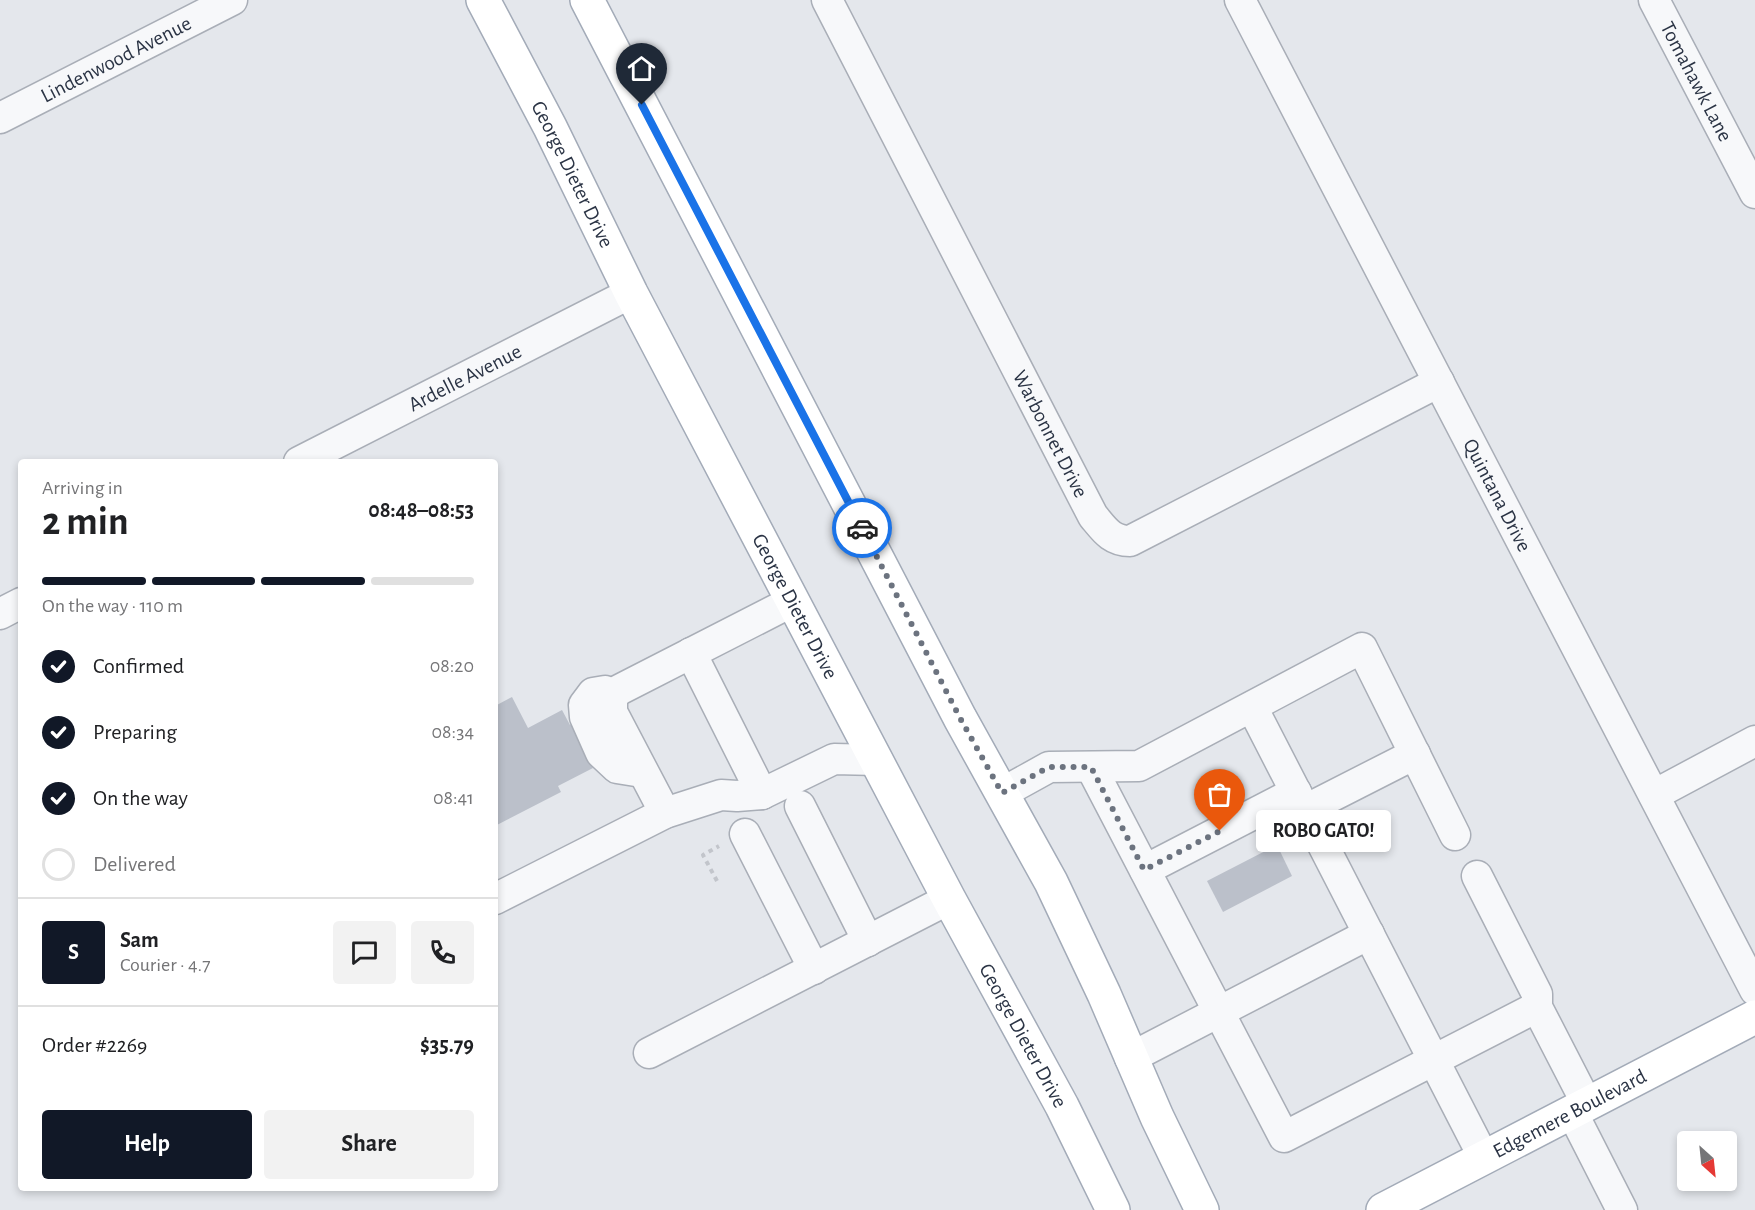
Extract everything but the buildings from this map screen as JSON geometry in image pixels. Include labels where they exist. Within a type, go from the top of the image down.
[{"type":"main road","name":"George Dieter Drive","points":[[483,0],[550,127],[631,293],[949,899],[1062,1106],[1113,1210]]},
{"type":"main road","points":[[587,0],[960,718],[1051,882],[1104,994],[1130,1058],[1202,1210]]},
{"type":"main road","name":"Edgemere Boulevard","points":[[1383,1210],[1755,1017]]},
{"type":"street","name":"Lindenwood Avenue","points":[[0,118],[232,0]]},
{"type":"street","name":"Warbonnet Drive","points":[[827,0],[1093,516],[1110,536],[1120,541],[1130,541],[1439,382]]},
{"type":"street","name":"Quintana Drive","points":[[1240,0],[1755,990]]},
{"type":"street","name":"Tomahawk Lane","points":[[1654,0],[1755,193]]},
{"type":"street","name":"Ardelle Avenue","points":[[305,459],[631,293]]},
{"type":"street","points":[[665,813],[612,712],[612,697],[619,690],[793,601]]},
{"type":"street","points":[[0,614],[18,605]]},
{"type":"street","points":[[1002,793],[1049,767],[1139,766],[1362,648],[1455,835]]},
{"type":"street","points":[[691,653],[762,794]]},
{"type":"street","points":[[1252,707],[1484,1158]]},
{"type":"street","points":[[1654,795],[1755,741]]},
{"type":"street","points":[[1144,870],[1300,801],[1415,754]]},
{"type":"street","points":[[498,897],[665,813],[721,795],[762,794],[834,759],[877,760]]},
{"type":"street","points":[[1091,767],[1284,1137],[1537,1007]]},
{"type":"street","points":[[800,806],[868,940]]},
{"type":"street","points":[[745,834],[814,969]]},
{"type":"street","points":[[1477,876],[1537,994],[1537,1007],[1622,1210]]},
{"type":"street","points":[[649,1053],[949,899]]},
{"type":"street","points":[[1130,1058],[1369,934]]},
{"type":"way so far","points":[[862,528],[960,718],[1002,793],[1049,767],[1091,767],[1144,870],[1220,831]]},
{"type":"place","name":"ROBO GATO!","points":[[1220,831]]},
{"type":"route","points":[[642,105],[862,528]]}]
